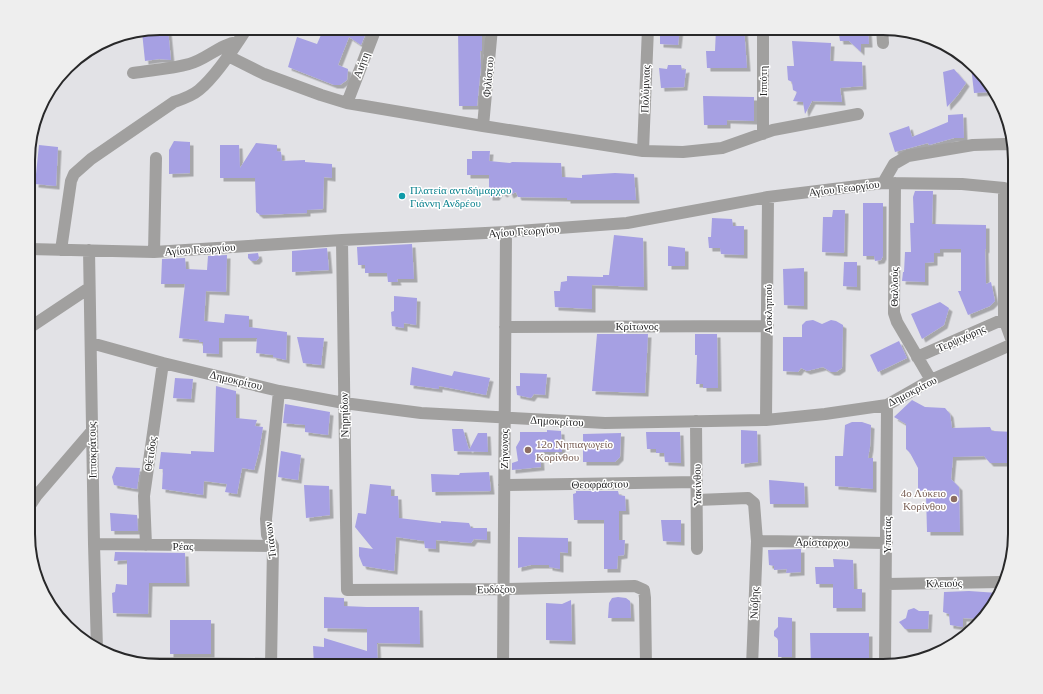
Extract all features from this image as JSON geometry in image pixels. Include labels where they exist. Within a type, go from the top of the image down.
[{"type":"street","points":[[60,250],[71,181],[74,174],[91,159],[174,102],[185,98],[198,90],[228,56],[243,35]]},
{"type":"street","name":"Αιήτη","points":[[347,103],[373,35]]},
{"type":"street","name":"Φιλίστου","points":[[483,126],[491,35]]},
{"type":"street","name":"Πολύμνιας","points":[[643,151],[648,35]]},
{"type":"street","name":"Ιππότη","points":[[763,35],[763,134]]},
{"type":"street","points":[[882,35],[883,43]]},
{"type":"street","points":[[133,73],[190,64],[230,43],[238,42]]},
{"type":"street","points":[[228,56],[264,74],[321,96],[347,103],[643,151],[683,152],[722,148],[773,130],[858,114]]},
{"type":"street","points":[[889,183],[894,164],[908,156],[973,145],[1007,144]]},
{"type":"street","points":[[154,252],[156,158]]},
{"type":"street","name":"Αγίου Γεωργίου","points":[[35,249],[154,252],[342,240],[506,232],[627,223],[768,197],[889,183],[962,184],[1008,189]]},
{"type":"street","name":"Θαλλούς","points":[[889,183],[894,313],[897,322],[931,380]]},
{"type":"street","name":"Ασκληπιού","points":[[766,420],[768,197]]},
{"type":"street","name":"Ζήνωνος","points":[[503,659],[506,232]]},
{"type":"street","points":[[1008,232],[1004,319],[1008,329]]},
{"type":"street","name":"Νηρηίδων","points":[[342,240],[347,590]]},
{"type":"street","name":"Ιπποκράτους","points":[[89,250],[97,642]]},
{"type":"street","points":[[35,324],[89,288]]},
{"type":"street","name":"Τερψιχόρης","points":[[917,357],[1004,319]]},
{"type":"street","name":"Κρίτωνος","points":[[505,327],[768,326]]},
{"type":"street","name":"Δημοκρίτου","points":[[92,343],[163,363],[279,391],[344,402],[421,413],[605,424],[766,420],[825,414],[887,405],[931,380],[1008,346]]},
{"type":"street","name":"Θέτιδος","points":[[146,545],[144,496],[163,363]]},
{"type":"street","name":"Τιτάνων","points":[[271,659],[273,546],[267,535],[266,519],[279,391]]},
{"type":"street","name":"Υπατίας","points":[[886,659],[887,405]]},
{"type":"street","name":"Υακίνθου","points":[[696,422],[697,549]]},
{"type":"street","points":[[35,498],[92,431]]},
{"type":"street","name":"Θεοφράστου","points":[[504,485],[697,482]]},
{"type":"street","name":"Νιόβης","points":[[697,500],[748,498],[752,500],[754,508],[756,541],[752,659]]},
{"type":"street","name":"Αρίσταρχου","points":[[756,541],[887,543]]},
{"type":"street","name":"Ρέας","points":[[94,544],[273,546]]},
{"type":"street","name":"Κλειούς","points":[[887,584],[998,582]]},
{"type":"street","name":"Ευδόξου","points":[[347,590],[635,586],[644,590],[646,598],[646,659]]},
{"type":"building","points":[[168,35],[171,60],[159,59],[145,61],[142,36]]},
{"type":"building","points":[[321,35],[365,35],[361,45],[349,37],[338,65],[348,69],[347,80],[340,85],[334,85],[288,67],[297,37],[317,44]]},
{"type":"building","points":[[458,35],[482,35],[477,106],[459,106]]},
{"type":"building","points":[[660,35],[679,35],[678,45],[660,44]]},
{"type":"building","points":[[716,35],[745,35],[747,68],[707,68],[706,51],[715,51]]},
{"type":"building","points":[[839,35],[868,35],[869,44],[861,44],[861,52],[849,41],[840,41]]},
{"type":"building","points":[[792,41],[831,43],[830,61],[862,62],[863,86],[840,88],[842,102],[812,101],[805,114],[803,102],[793,101],[797,92],[793,90],[792,82],[788,80],[787,66],[794,66]]},
{"type":"building","points":[[668,65],[681,65],[682,70],[686,69],[684,87],[661,88],[659,68],[667,69]]},
{"type":"building","points":[[954,69],[966,83],[947,107],[943,72]]},
{"type":"building","points":[[972,73],[988,92],[974,93]]},
{"type":"building","points":[[703,96],[754,97],[754,121],[727,120],[727,125],[704,125]]},
{"type":"building","points":[[963,114],[964,138],[954,138],[929,145],[928,143],[895,152],[889,133],[909,126],[912,137],[948,122],[948,115]]},
{"type":"building","points":[[174,141],[190,142],[190,173],[169,174],[169,150]]},
{"type":"building","points":[[256,143],[277,145],[277,151],[281,152],[282,161],[305,160],[305,162],[332,164],[332,178],[324,177],[323,209],[307,210],[307,213],[260,215],[256,212],[255,178],[220,178],[220,145],[239,145],[240,168]]},
{"type":"building","points":[[39,145],[58,147],[56,186],[35,184]]},
{"type":"building","points":[[472,151],[490,151],[489,161],[510,163],[561,163],[562,177],[582,178],[582,175],[615,173],[634,174],[636,200],[567,200],[567,198],[518,197],[516,192],[510,195],[508,190],[504,194],[500,191],[496,197],[489,197],[489,175],[467,175],[467,159],[472,159]]},
{"type":"building","points":[[915,191],[933,191],[932,224],[986,225],[986,284],[991,282],[995,301],[990,306],[968,315],[958,291],[961,291],[961,249],[940,249],[940,253],[934,253],[934,262],[925,263],[925,282],[902,281],[905,252],[911,252],[910,223],[914,223],[913,197]]},
{"type":"building","points":[[863,203],[883,203],[883,256],[881,260],[875,261],[874,256],[863,256]]},
{"type":"building","points":[[833,210],[845,210],[844,253],[822,252],[823,217],[832,217]]},
{"type":"building","points":[[712,218],[732,219],[733,226],[744,226],[744,255],[721,254],[720,248],[709,248],[708,237],[711,237]]},
{"type":"building","points":[[614,235],[643,238],[644,287],[592,285],[592,309],[555,307],[554,291],[560,291],[561,282],[567,281],[567,276],[603,277],[603,275],[609,275]]},
{"type":"building","points":[[412,244],[414,279],[397,279],[398,282],[388,282],[387,273],[365,273],[365,265],[358,265],[357,247]]},
{"type":"building","points":[[668,246],[685,248],[685,266],[668,266]]},
{"type":"building","points":[[327,248],[329,270],[292,272],[292,251]]},
{"type":"building","points":[[258,253],[259,258],[256,261],[251,261],[248,258],[248,254]]},
{"type":"building","points":[[227,255],[226,292],[206,291],[204,321],[224,323],[225,314],[249,316],[249,327],[287,332],[286,360],[273,357],[273,355],[256,353],[257,338],[219,338],[219,354],[203,353],[203,342],[199,342],[199,340],[179,338],[185,284],[161,284],[162,259],[185,258],[186,269],[207,270],[208,256]]},
{"type":"building","points":[[844,262],[857,262],[857,287],[843,286]]},
{"type":"building","points":[[804,268],[804,306],[784,305],[783,269]]},
{"type":"building","points":[[394,296],[417,298],[416,325],[404,323],[404,328],[392,326],[391,312],[394,311]]},
{"type":"building","points":[[940,302],[949,308],[944,325],[922,339],[911,314]]},
{"type":"building","points":[[813,320],[822,324],[831,320],[843,325],[842,368],[836,372],[831,372],[823,367],[807,371],[801,368],[798,372],[783,371],[783,337],[802,337],[802,325],[806,321]]},
{"type":"building","points":[[597,334],[648,334],[645,393],[592,391]]},
{"type":"building","points":[[695,334],[717,334],[718,388],[703,388],[703,384],[696,384],[697,355],[695,355]]},
{"type":"building","points":[[297,337],[324,338],[321,365],[303,363]]},
{"type":"building","points":[[899,341],[907,358],[878,372],[870,355]]},
{"type":"building","points":[[412,367],[452,376],[454,371],[490,378],[486,395],[439,386],[439,389],[410,385]]},
{"type":"building","points":[[520,373],[547,374],[545,395],[534,394],[531,398],[517,395],[516,386],[520,386]]},
{"type":"building","points":[[175,378],[193,379],[191,399],[173,398]]},
{"type":"building","points":[[216,386],[236,391],[236,418],[257,420],[255,426],[263,427],[254,470],[242,468],[237,494],[225,492],[227,484],[204,481],[203,495],[162,489],[163,469],[159,469],[161,452],[191,454],[191,451],[214,452]]},
{"type":"building","points":[[912,400],[925,407],[945,408],[950,414],[952,428],[990,427],[992,431],[1008,432],[1008,463],[990,463],[984,456],[953,457],[951,479],[959,487],[960,532],[927,532],[926,494],[918,490],[918,468],[910,453],[906,449],[906,424],[894,417]]},
{"type":"building","points":[[285,404],[330,412],[328,435],[305,432],[305,425],[283,423]]},
{"type":"building","points":[[852,422],[862,422],[871,425],[868,458],[873,458],[873,489],[835,486],[835,456],[843,456],[845,425]]},
{"type":"building","points":[[452,429],[463,429],[469,450],[478,433],[487,433],[488,452],[454,451]]},
{"type":"building","name":"12ο Νηπιαγωγείο Κορίνθου","points":[[547,430],[561,431],[562,452],[540,452],[541,467],[512,470],[512,463],[518,461],[516,447],[520,440],[520,432],[547,432]]},
{"type":"building","points":[[741,430],[757,431],[758,462],[741,464]]},
{"type":"building","points":[[646,432],[680,432],[681,463],[665,462],[664,453],[656,453],[656,449],[647,449]]},
{"type":"building","points":[[621,433],[620,457],[615,462],[583,462],[583,434]]},
{"type":"building","points":[[281,451],[301,455],[298,480],[278,477]]},
{"type":"building","points":[[116,467],[140,468],[137,489],[114,485],[112,477]]},
{"type":"building","points":[[489,472],[491,491],[432,492],[431,474],[459,475],[460,473]]},
{"type":"building","points":[[769,480],[804,483],[805,504],[770,504]]},
{"type":"building","points":[[370,484],[391,486],[391,496],[398,496],[399,518],[441,523],[441,521],[469,523],[471,528],[487,528],[487,540],[474,539],[471,543],[436,540],[436,549],[425,548],[424,541],[396,537],[394,571],[363,566],[359,556],[359,547],[373,549],[355,527],[358,513],[366,514]]},
{"type":"building","points":[[304,485],[329,486],[330,515],[306,518]]},
{"type":"building","points":[[576,491],[618,491],[619,495],[625,496],[626,511],[619,511],[619,540],[625,540],[624,555],[618,556],[617,569],[604,569],[604,520],[574,520],[573,494],[576,493]]},
{"type":"building","points":[[110,513],[137,515],[138,531],[111,531]]},
{"type":"building","points":[[661,520],[681,520],[681,542],[663,541]]},
{"type":"building","points":[[518,537],[568,538],[568,553],[560,552],[560,569],[549,567],[549,565],[531,565],[518,568]]},
{"type":"building","points":[[801,549],[801,572],[786,573],[787,569],[774,570],[774,566],[769,565],[768,550]]},
{"type":"building","points":[[115,552],[185,553],[186,583],[149,583],[148,614],[113,613],[112,593],[115,592],[116,584],[127,585],[127,560],[114,561]]},
{"type":"building","points":[[833,559],[853,560],[854,589],[862,589],[862,608],[833,608],[833,584],[816,584],[815,567],[834,567]]},
{"type":"building","points":[[969,591],[993,593],[987,604],[974,619],[963,618],[963,627],[950,625],[949,614],[943,612],[944,592]]},
{"type":"building","points":[[324,597],[344,598],[344,606],[419,607],[420,644],[377,643],[378,659],[314,659],[313,646],[324,647],[324,638],[367,651],[367,629],[324,628]]},
{"type":"building","points":[[612,598],[626,598],[630,601],[631,618],[608,618],[609,603]]},
{"type":"building","points":[[571,600],[572,641],[546,640],[546,603],[562,604]]},
{"type":"building","points":[[914,608],[919,611],[929,611],[928,629],[905,629],[899,622],[906,618],[908,610]]},
{"type":"building","points":[[778,617],[792,618],[792,657],[778,657],[778,639],[774,636],[774,631],[778,627]]},
{"type":"building","points":[[170,620],[211,620],[211,654],[170,654]]},
{"type":"building","points":[[810,633],[869,633],[869,659],[811,659]]},
{"type":"place","name":"Πλατεία αντιδήμαρχου Γιάννη Ανδρέου","points":[[402,196]]},
{"type":"place","name":"12ο Νηπιαγωγείο Κορίνθου","points":[[528,450]]},
{"type":"place","name":"4ο Λύκειο Κορίνθου","points":[[954,499]]}]
